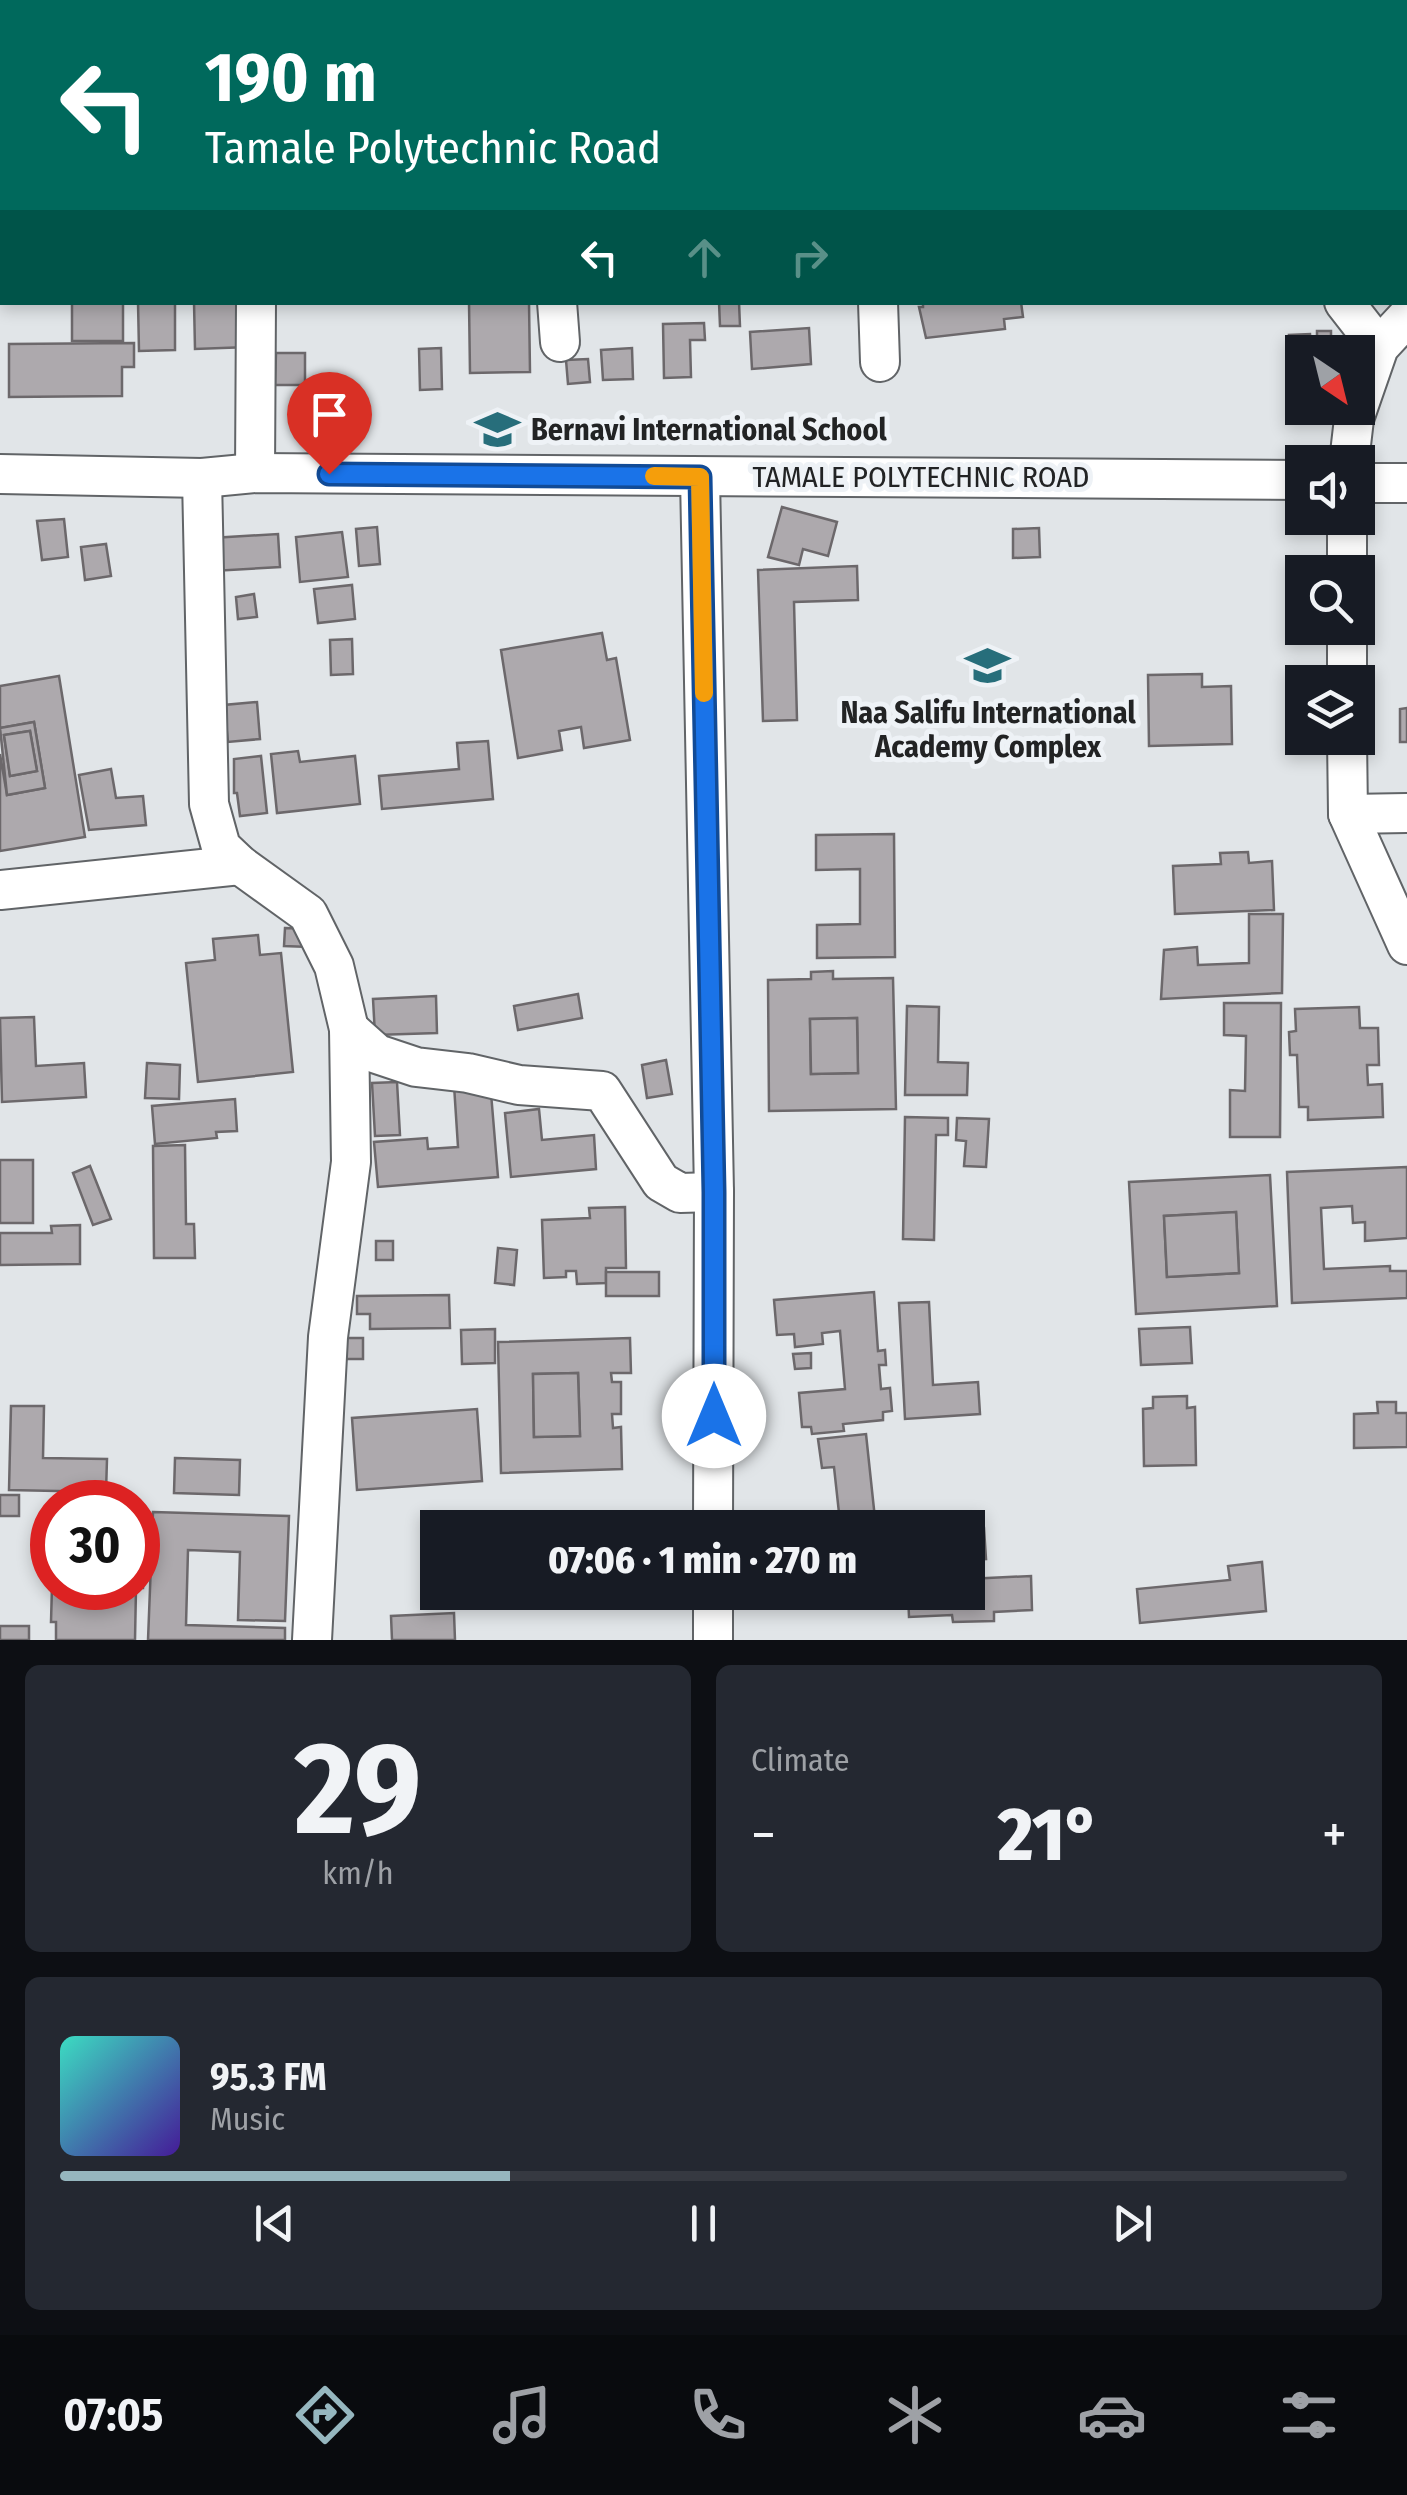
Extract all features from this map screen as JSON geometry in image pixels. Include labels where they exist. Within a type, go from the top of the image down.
[{"type":"street","points":[[255,473],[256,305]]},
{"type":"street","points":[[557,305],[560,342]]},
{"type":"street","points":[[878,305],[880,362]]},
{"type":"street","points":[[1346,305],[1379,347]]},
{"type":"street","points":[[1351,445],[1354,419],[1379,347],[1407,317]]},
{"type":"street","name":"TAMALE POLYTECHNIC ROAD","points":[[0,474],[202,478],[255,473],[1285,480]]},
{"type":"street","points":[[700,477],[714,1192],[713,1510]]},
{"type":"street","points":[[202,478],[209,804],[221,846],[240,865],[308,914],[334,966],[349,1029],[351,1162],[328,1337],[312,1640]]},
{"type":"street","points":[[1375,483],[1407,482]]},
{"type":"street","points":[[1348,755],[1348,814],[1407,944]]},
{"type":"street","points":[[1348,814],[1407,813]]},
{"type":"street","points":[[0,890],[240,865]]},
{"type":"street","points":[[349,1029],[377,1054],[416,1067],[519,1085],[602,1091],[662,1182],[680,1193],[714,1192]]},
{"type":"street","points":[[713,1610],[713,1640]]},
{"type":"building","points":[[72,305],[123,305],[123,341],[72,341]]},
{"type":"building","points":[[138,305],[175,305],[175,350],[139,351]]},
{"type":"building","points":[[194,305],[249,305],[249,347],[195,349]]},
{"type":"building","points":[[469,305],[529,305],[530,372],[470,373]]},
{"type":"building","points":[[719,305],[739,305],[740,326],[720,326]]},
{"type":"building","points":[[1021,305],[1023,317],[1004,319],[1005,329],[926,338],[919,307]]},
{"type":"building","points":[[704,323],[705,340],[690,340],[691,377],[664,378],[663,324]]},
{"type":"building","points":[[809,328],[811,364],[752,369],[750,332]]},
{"type":"building","points":[[134,343],[134,367],[122,367],[122,396],[9,397],[9,344]]},
{"type":"building","points":[[441,348],[442,389],[420,390],[419,349]]},
{"type":"building","points":[[632,348],[633,379],[603,380],[601,350]]},
{"type":"building","points":[[276,353],[305,353],[305,385],[275,385]]},
{"type":"building","points":[[588,359],[590,382],[568,384],[566,360]]},
{"type":"building","points":[[782,507],[837,522],[828,556],[803,549],[799,565],[768,557]]},
{"type":"building","points":[[64,519],[68,557],[42,560],[37,521]]},
{"type":"building","points":[[377,527],[380,564],[359,566],[356,529]]},
{"type":"building","points":[[1039,528],[1040,557],[1013,558],[1013,529]]},
{"type":"building","points":[[342,532],[348,577],[300,582],[296,537]]},
{"type":"building","points":[[278,534],[280,567],[213,571],[212,538]]},
{"type":"building","points":[[106,544],[111,576],[85,580],[81,547]]},
{"type":"building","points":[[857,566],[858,600],[794,602],[797,720],[763,721],[758,570]]},
{"type":"building","points":[[352,585],[355,619],[318,623],[314,589]]},
{"type":"building","points":[[254,594],[257,617],[238,619],[236,597]]},
{"type":"building","points":[[602,633],[607,660],[616,658],[630,740],[584,748],[581,727],[559,731],[562,750],[518,758],[501,650]]},
{"type":"building","points":[[352,639],[353,674],[331,675],[330,640]]},
{"type":"building","points":[[1202,674],[1202,687],[1231,686],[1232,744],[1149,746],[1148,675]]},
{"type":"building","points":[[59,676],[85,837],[0,851],[0,754],[7,795],[45,788],[34,722],[0,728],[0,686]]},
{"type":"building","points":[[257,702],[260,739],[228,742],[224,705]]},
{"type":"building","points":[[1407,708],[1407,742],[1400,742],[1400,709]]},
{"type":"building","points":[[34,722],[45,788],[7,795],[0,728]],"holes":[[[30,731],[37,771],[10,776],[4,735]]]},
{"type":"building","points":[[30,731],[37,771],[10,776],[4,735]]},
{"type":"building","points":[[488,741],[493,799],[382,809],[379,776],[459,769],[457,743]]},
{"type":"building","points":[[298,751],[300,762],[355,756],[360,804],[277,813],[271,754]]},
{"type":"building","points":[[261,756],[267,813],[240,816],[234,793],[234,759]]},
{"type":"building","points":[[111,769],[116,798],[143,796],[146,825],[89,830],[79,775]]},
{"type":"building","points":[[894,834],[895,957],[817,958],[817,925],[860,924],[860,869],[816,870],[816,835]]},
{"type":"building","points":[[1248,852],[1249,863],[1272,861],[1274,910],[1175,914],[1173,866],[1221,864],[1220,853]]},
{"type":"building","points":[[1249,914],[1283,914],[1282,993],[1161,999],[1164,950],[1197,947],[1198,965],[1249,963]]},
{"type":"building","points":[[285,928],[309,929],[309,947],[284,946]]},
{"type":"building","points":[[258,935],[260,955],[281,953],[293,1072],[198,1082],[186,963],[215,960],[213,939]]},
{"type":"building","points":[[833,971],[833,979],[893,978],[896,1109],[769,1111],[768,980],[811,979],[811,972]],"holes":[[[857,1018],[858,1073],[811,1074],[810,1019]]]},
{"type":"building","points":[[578,994],[582,1018],[518,1030],[514,1006]]},
{"type":"building","points":[[436,996],[437,1033],[375,1035],[373,999]]},
{"type":"building","points":[[1224,1003],[1281,1003],[1280,1137],[1230,1137],[1230,1090],[1245,1091],[1246,1036],[1224,1035]]},
{"type":"building","points":[[907,1006],[939,1007],[938,1062],[968,1063],[967,1095],[905,1095]]},
{"type":"building","points":[[1359,1007],[1360,1028],[1378,1028],[1379,1065],[1367,1065],[1368,1085],[1382,1084],[1383,1117],[1308,1120],[1308,1107],[1299,1107],[1297,1055],[1290,1055],[1289,1032],[1296,1031],[1295,1009]]},
{"type":"building","points":[[34,1017],[36,1066],[84,1063],[86,1097],[2,1102],[0,1018]]},
{"type":"building","points":[[857,1018],[858,1073],[811,1074],[810,1019]]},
{"type":"building","points":[[666,1060],[672,1094],[647,1098],[642,1065]]},
{"type":"building","points":[[147,1063],[180,1065],[179,1099],[145,1098]]},
{"type":"building","points":[[490,1081],[498,1177],[378,1187],[374,1142],[427,1138],[428,1149],[458,1147],[454,1085]]},
{"type":"building","points":[[397,1082],[400,1135],[375,1136],[372,1083]]},
{"type":"building","points":[[235,1099],[237,1131],[216,1132],[217,1138],[155,1144],[152,1106]]},
{"type":"building","points":[[539,1109],[542,1140],[594,1135],[596,1169],[511,1177],[505,1113]]},
{"type":"building","points":[[905,1117],[948,1118],[948,1135],[936,1135],[934,1240],[903,1239]]},
{"type":"building","points":[[957,1118],[989,1119],[986,1167],[964,1166],[966,1141],[956,1140]]},
{"type":"building","points":[[185,1145],[186,1224],[194,1224],[195,1258],[154,1258],[153,1146]]},
{"type":"building","points":[[0,1160],[33,1160],[33,1223],[0,1223]]},
{"type":"building","points":[[90,1166],[111,1219],[93,1225],[73,1173]]},
{"type":"building","points":[[1407,1167],[1407,1238],[1365,1241],[1365,1222],[1353,1223],[1352,1206],[1321,1208],[1324,1269],[1390,1266],[1390,1271],[1407,1271],[1407,1298],[1292,1303],[1287,1172]]},
{"type":"building","points":[[1270,1175],[1277,1306],[1136,1314],[1129,1182]],"holes":[[[1236,1212],[1239,1273],[1167,1277],[1164,1216]]]},
{"type":"building","points":[[625,1207],[626,1268],[606,1268],[606,1283],[577,1284],[576,1271],[566,1271],[566,1277],[544,1278],[542,1220],[590,1218],[589,1208]]},
{"type":"building","points":[[1236,1212],[1239,1273],[1167,1277],[1164,1216]]},
{"type":"building","points":[[80,1225],[80,1264],[0,1265],[0,1233],[52,1233],[51,1226]]},
{"type":"building","points":[[376,1241],[393,1241],[393,1260],[376,1260]]},
{"type":"building","points":[[498,1248],[517,1250],[514,1285],[495,1283]]},
{"type":"building","points":[[606,1272],[659,1272],[659,1296],[606,1296]]},
{"type":"building","points":[[874,1292],[878,1351],[885,1350],[886,1365],[879,1365],[881,1389],[890,1388],[892,1411],[883,1412],[883,1420],[843,1424],[844,1431],[812,1434],[811,1427],[802,1427],[799,1393],[845,1389],[840,1331],[822,1333],[823,1344],[795,1347],[794,1334],[777,1335],[774,1300]]},
{"type":"building","points":[[449,1295],[450,1328],[370,1329],[370,1314],[357,1314],[357,1296]]},
{"type":"building","points":[[929,1302],[933,1385],[978,1382],[980,1414],[905,1419],[899,1303]]},
{"type":"building","points":[[1190,1327],[1192,1363],[1141,1365],[1139,1329]]},
{"type":"building","points":[[495,1329],[495,1363],[462,1364],[461,1330]]},
{"type":"building","points":[[343,1338],[363,1338],[363,1359],[343,1359]]},
{"type":"building","points":[[630,1338],[631,1373],[611,1373],[612,1382],[621,1382],[621,1414],[612,1414],[613,1428],[621,1427],[622,1469],[501,1473],[498,1342]],"holes":[[[578,1373],[580,1436],[534,1437],[533,1374]]]},
{"type":"building","points":[[811,1353],[811,1368],[795,1369],[793,1354]]},
{"type":"building","points":[[578,1373],[580,1436],[534,1437],[533,1374]]},
{"type":"building","points":[[1187,1396],[1187,1408],[1195,1407],[1196,1465],[1144,1466],[1143,1409],[1153,1408],[1153,1397]]},
{"type":"building","points":[[1377,1402],[1396,1402],[1396,1413],[1407,1413],[1407,1447],[1354,1448],[1354,1414],[1378,1413]]},
{"type":"building","points":[[11,1406],[44,1406],[43,1458],[107,1459],[106,1480],[30,1480],[30,1490],[9,1490]]},
{"type":"building","points":[[477,1409],[482,1481],[357,1490],[352,1418]]},
{"type":"building","points":[[866,1434],[874,1510],[839,1510],[834,1467],[822,1468],[818,1439]]},
{"type":"building","points":[[175,1458],[240,1460],[239,1495],[174,1493]]},
{"type":"building","points":[[0,1495],[19,1495],[19,1516],[0,1516]]},
{"type":"building","points":[[160,1512],[289,1516],[285,1621],[238,1620],[240,1552],[188,1550],[186,1625],[285,1628],[285,1640],[148,1640],[149,1610],[160,1610]]},
{"type":"building","points":[[1262,1562],[1266,1611],[1140,1623],[1137,1589],[1230,1580],[1228,1566]]},
{"type":"building","points":[[1031,1576],[1032,1610],[994,1612],[994,1621],[953,1622],[952,1615],[909,1617],[909,1610],[985,1610],[985,1578]]},
{"type":"building","points":[[51,1610],[136,1610],[135,1640],[56,1640],[56,1622],[51,1622]]},
{"type":"building","points":[[454,1613],[455,1640],[392,1640],[391,1616]]},
{"type":"building","points":[[0,1626],[29,1626],[29,1640],[0,1640]]},
{"type":"slow traffic","points":[[654,476],[700,477],[704,693]]},
{"type":"place","name":"Bernavi International School","points":[[498,430]]},
{"type":"place","name":"Naa Salifu International Academy Complex","points":[[988,666]]},
{"type":"route","points":[[329,474],[700,477],[714,1192],[714,1416]]}]
